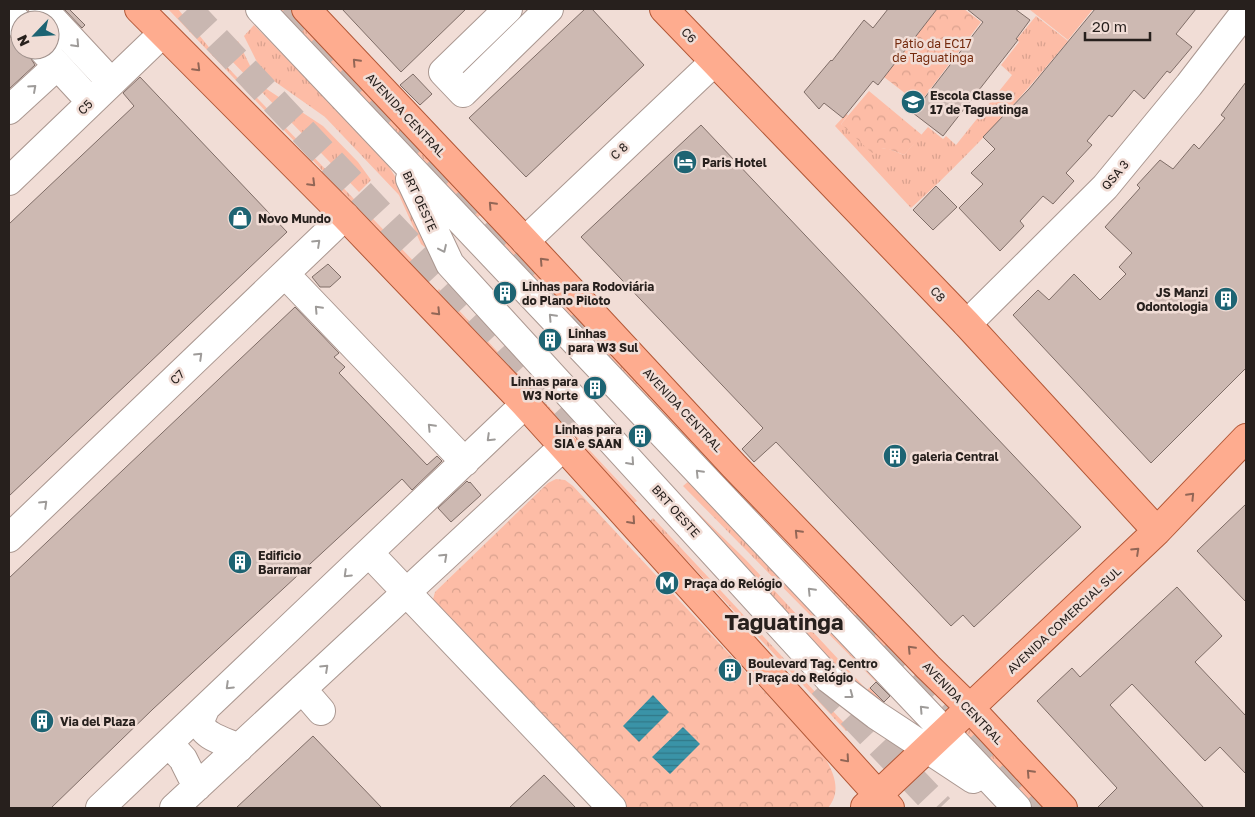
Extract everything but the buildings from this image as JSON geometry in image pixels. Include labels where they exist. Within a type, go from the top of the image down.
[{"type":"main road","points":[[139,9],[345,216],[525,404],[882,798]]},
{"type":"main road","name":"AVENIDA CENTRAL","points":[[306,9],[734,466],[921,660],[951,727],[1063,808]]},
{"type":"main road","name":"C6","points":[[664,9],[714,62]]},
{"type":"main road","name":"C8","points":[[714,62],[967,324],[1157,531]]},
{"type":"main road","name":"AVENIDA COMERCIAL SUL","points":[[882,798],[951,727],[1157,531],[1246,438]]},
{"type":"street","points":[[43,9],[111,82]]},
{"type":"street","name":"BRT OESTE","points":[[260,9],[400,157],[951,727],[1016,808]]},
{"type":"street","points":[[508,9],[443,72],[463,93],[549,9]]},
{"type":"street","name":"QSA 3","points":[[967,324],[1105,187],[1189,85],[1246,11]]},
{"type":"street","name":"C5","points":[[9,181],[162,34]]},
{"type":"street","points":[[9,110],[48,60]]},
{"type":"street","points":[[52,60],[91,102]]},
{"type":"street","name":"C 8","points":[[525,241],[714,62]]},
{"type":"street","name":"BRT OESTE","points":[[400,157],[450,264],[830,679],[876,715],[951,727]]},
{"type":"street","name":"C7","points":[[9,538],[345,216]]},
{"type":"street","points":[[285,274],[464,462]]},
{"type":"street","points":[[100,808],[525,404]]},
{"type":"street","points":[[174,808],[564,446]]},
{"type":"street","points":[[369,553],[612,808]]},
{"type":"street","points":[[302,690],[321,711]]},
{"type":"street","points":[[205,709],[201,722],[204,731],[212,737],[240,748]]},
{"type":"street","points":[[165,747],[173,748],[183,759],[197,787]]},
{"type":"green space","points":[[168,9],[178,9],[212,51],[423,271],[420,273]]},
{"type":"green space","points":[[280,9],[290,9],[483,213],[478,217]]},
{"type":"green space","name":"Pátio da EC17 de Taguatinga","points":[[937,9],[964,9],[981,22],[919,104],[884,77]]},
{"type":"green space","points":[[1029,9],[1093,9],[1068,40]]},
{"type":"green space","points":[[1036,16],[1068,41],[993,127],[953,169],[911,208],[835,126],[846,114],[848,115],[841,124],[878,149],[889,149],[904,155],[928,127],[943,139],[946,136],[956,145],[1012,75],[1001,65],[1019,42],[1017,39]]},
{"type":"green space","points":[[254,25],[383,157],[406,194],[435,256],[421,244],[399,195],[325,117],[267,76],[260,68],[244,36]]},
{"type":"green space","points":[[238,41],[257,80],[262,86],[323,126],[358,162],[371,180],[359,192],[224,53]]},
{"type":"green space","points":[[869,91],[922,135],[904,155],[884,149],[872,153],[841,124]]},
{"type":"green space","points":[[500,232],[696,439],[692,444],[496,236]]},
{"type":"green space","points":[[439,289],[637,501],[634,503],[437,291]]},
{"type":"green space","points":[[718,463],[906,653],[897,662],[714,467]]},
{"type":"green space","name":"Praça do Relógio","points":[[556,479],[565,480],[573,486],[824,756],[831,769],[836,789],[828,808],[621,808],[432,603],[435,592],[548,483]]},
{"type":"green space","points":[[689,481],[882,676],[876,682],[683,486]]},
{"type":"green space","points":[[677,492],[746,560],[867,690],[870,687],[884,702],[880,706],[836,671]]},
{"type":"green space","points":[[653,518],[845,724],[851,726],[846,731],[650,521]]},
{"type":"green space","points":[[973,724],[1048,808],[1037,808],[964,731]]},
{"type":"water","points":[[653,695],[669,712],[639,742],[623,726]]},
{"type":"water","points":[[683,727],[700,744],[670,774],[652,757]]},
{"type":"tunnel","points":[[188,9],[579,425]]},
{"type":"tunnel","points":[[285,9],[589,330]]},
{"type":"tunnel","points":[[858,613],[1042,808]]},
{"type":"tunnel","points":[[822,684],[940,808]]},
{"type":"place","name":"Escola Classe 17 de Taguatinga","points":[[913,102]]},
{"type":"place","name":"Paris Hotel","points":[[685,162]]},
{"type":"place","name":"Novo Mundo","points":[[240,218]]},
{"type":"place","name":"Linhas para Rodoviária do Plano Piloto","points":[[505,293]]},
{"type":"place","name":"JS Manzi Odontologia","points":[[1226,299]]},
{"type":"place","name":"Linhas para W3 Sul","points":[[550,340]]},
{"type":"place","name":"Linhas para W3 Norte","points":[[595,388]]},
{"type":"place","name":"Linhas para SIA e SAAN","points":[[640,436]]},
{"type":"place","name":"galeria Central","points":[[895,456]]},
{"type":"place","name":"Edificio Barramar","points":[[240,562]]},
{"type":"place","name":"Praça do Relógio","points":[[667,583]]},
{"type":"place","name":"Boulevard Tag. Centro | Praça do Relógio","points":[[730,670]]},
{"type":"place","name":"Via del Plaza","points":[[42,721]]},
{"type":"district","name":"Taguatinga","points":[[784,621]]}]
